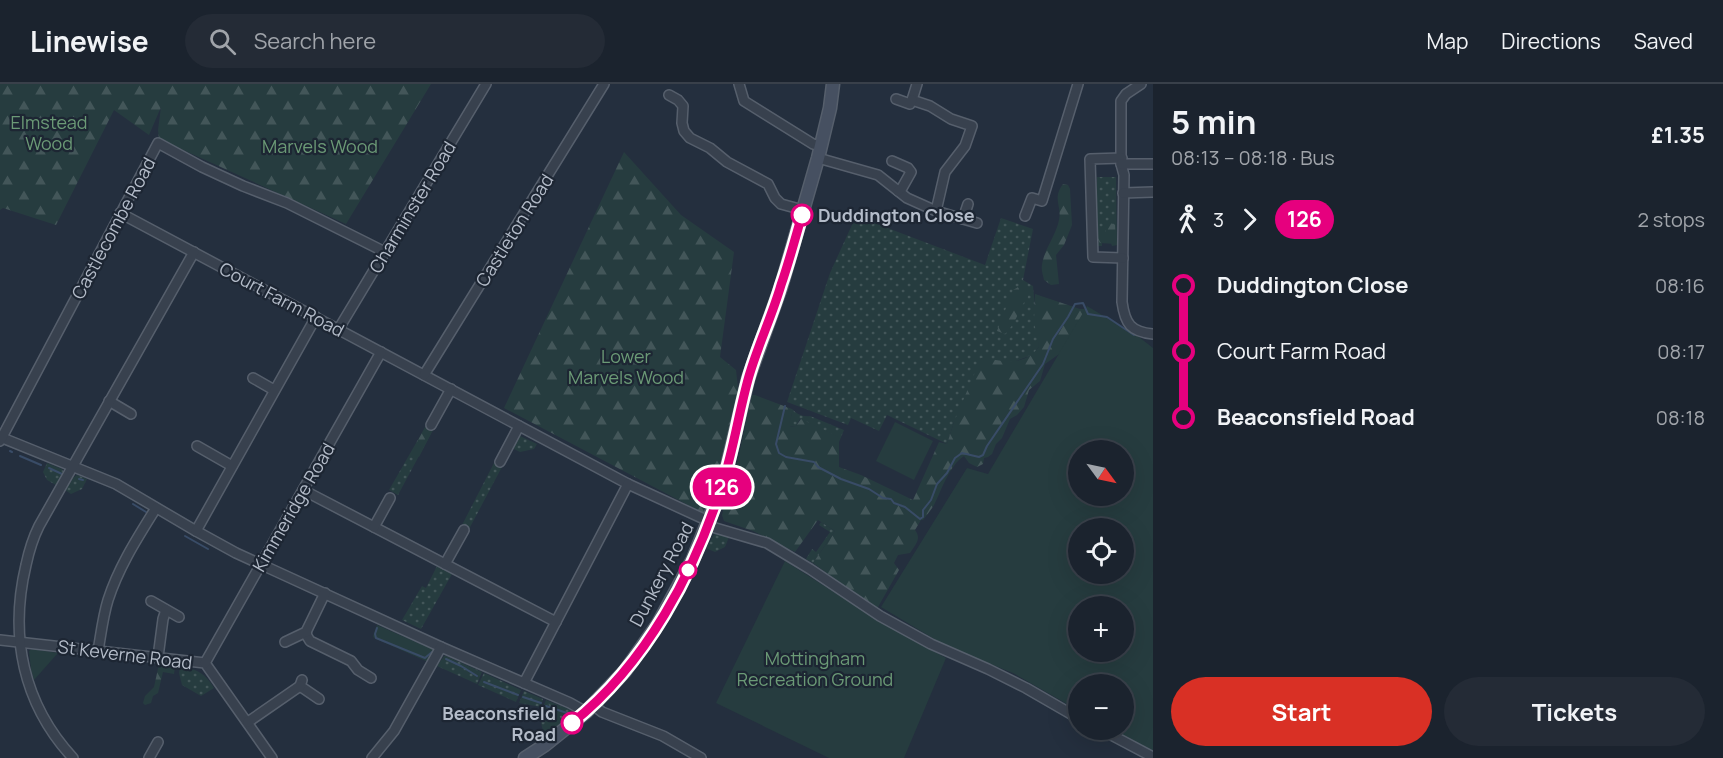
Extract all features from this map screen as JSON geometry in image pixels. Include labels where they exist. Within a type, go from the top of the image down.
[{"type":"street","name":"Charminster Road","points":[[338,330],[486,84]]},
{"type":"street","name":"Castleton Road","points":[[424,375],[604,84]]},
{"type":"street","points":[[739,84],[744,100],[813,144],[819,152],[878,175],[907,198],[936,211],[977,224]]},
{"type":"street","name":"Dunkery Road","points":[[525,758],[545,745],[590,708],[624,671],[658,624],[686,575],[723,484],[748,378],[781,287],[819,152],[830,108],[833,84]]},
{"type":"street","points":[[910,104],[917,84]]},
{"type":"street","points":[[1025,216],[1032,198],[1042,201],[1078,84]]},
{"type":"street","points":[[1141,84],[1126,94],[1121,101],[1121,161],[1124,175],[1122,302],[1126,320],[1135,330],[1140,333],[1153,334]]},
{"type":"street","points":[[669,95],[683,106],[682,123],[690,138],[710,148],[727,162],[768,184],[781,204],[803,210]]},
{"type":"street","points":[[896,99],[910,104],[930,106],[951,118],[972,126],[965,146],[945,172],[936,211]]},
{"type":"street","name":"Castlecombe Road","points":[[1,439],[158,143],[202,167],[287,203],[385,252]]},
{"type":"street","points":[[1123,258],[1093,257],[1090,159],[1153,164]]},
{"type":"street","points":[[892,161],[908,168],[911,172],[898,191]]},
{"type":"street","points":[[1123,193],[1153,192]]},
{"type":"street","points":[[963,219],[968,204]]},
{"type":"street","name":"Court Farm Road","points":[[120,213],[628,484],[704,519],[712,526],[766,543],[795,559],[880,616],[932,644],[1017,683],[1068,712]]},
{"type":"street","points":[[71,757],[42,716],[23,668],[19,596],[29,550],[39,526],[194,252]]},
{"type":"street","points":[[196,531],[316,317]]},
{"type":"street","name":"Kimmeridge Road","points":[[205,663],[381,352]]},
{"type":"street","points":[[253,378],[274,390]]},
{"type":"street","points":[[431,425],[451,389]]},
{"type":"street","points":[[109,401],[131,414]]},
{"type":"street","points":[[500,462],[519,426]]},
{"type":"street","points":[[1,439],[116,484],[196,531],[261,564],[570,703],[602,712],[663,736],[701,758]]},
{"type":"street","points":[[196,446],[232,466]]},
{"type":"street","points":[[524,683],[628,484]]},
{"type":"street","points":[[303,490],[556,622]]},
{"type":"street","points":[[374,527],[390,498]]},
{"type":"street","points":[[99,651],[108,601],[117,577],[156,508]]},
{"type":"street","points":[[445,564],[464,530]]},
{"type":"street","points":[[308,637],[325,593]]},
{"type":"street","points":[[151,602],[179,617]]},
{"type":"street","points":[[158,657],[166,610]]},
{"type":"street","points":[[285,642],[308,637],[351,661],[358,670],[371,678]]},
{"type":"street","name":"St Keverne Road","points":[[0,640],[205,663],[272,758]]},
{"type":"street","points":[[372,758],[394,731],[441,646]]},
{"type":"street","points":[[248,722],[301,683],[319,699]]},
{"type":"street","points":[[1121,740],[1153,757]]},
{"type":"street","points":[[149,758],[158,742]]},
{"type":"green space","name":"Marvels Wood","points":[[0,84],[431,84],[346,224],[159,139],[161,107],[149,135],[114,110],[56,225],[3,208],[0,210]]},
{"type":"green space","name":"Lower Marvels Wood","points":[[624,152],[681,215],[734,252],[720,357],[736,370],[738,388],[742,396],[730,451],[705,514],[504,408]]},
{"type":"green space","points":[[1097,177],[1116,177],[1117,245],[1102,243],[1102,246],[1097,246]]},
{"type":"green space","points":[[1063,184],[1068,185],[1070,189],[1072,225],[1064,245],[1056,255],[1059,284],[1051,285],[1044,280],[1042,267],[1045,253],[1059,220],[1058,194]]},
{"type":"green space","points":[[856,216],[985,265],[1001,218],[1033,229],[1023,280],[1033,286],[1039,347],[1032,355],[1013,362],[954,422],[947,444],[887,415],[879,431],[851,418],[848,425],[787,402],[830,273]]},
{"type":"green space","points":[[1106,221],[1115,225],[1116,244],[1100,243],[1098,240],[1099,235],[1106,233],[1103,224]]},
{"type":"green space","points":[[1020,286],[1025,289],[1028,297],[1005,334],[997,331],[1013,290]]},
{"type":"green space","points":[[1035,294],[1080,309],[1088,309],[1069,347],[1045,364],[1040,381],[1029,390],[1024,407],[1010,419],[992,454],[984,458],[983,464],[977,467],[969,463],[964,456],[954,466],[934,505],[915,530],[918,536],[916,545],[910,553],[898,555],[894,563],[899,570],[878,607],[873,607],[813,563],[835,531],[818,520],[795,552],[753,531],[724,521],[722,515],[738,459],[752,395],[792,409],[790,427],[796,426],[801,419],[839,437],[839,467],[913,500],[939,442],[947,444],[981,358],[1020,360],[1039,347],[1034,322]]},
{"type":"green space","points":[[1087,306],[1153,348],[1153,751],[1132,740],[1134,740],[1134,674],[1068,674],[1068,705],[1013,673],[949,648],[881,607],[967,468],[988,474]]},
{"type":"green space","points":[[792,409],[800,415],[810,416],[844,430],[839,442],[838,437],[800,419],[796,426],[789,427]]},
{"type":"green space","points":[[895,422],[933,441],[914,480],[876,461]]},
{"type":"green space","points":[[427,424],[434,428],[398,495],[389,490]]},
{"type":"green space","points":[[427,424],[434,428],[419,457],[415,456],[411,453]]},
{"type":"green space","points":[[520,436],[537,444],[534,449],[520,452],[512,448]]},
{"type":"green space","points":[[495,461],[503,465],[468,531],[461,527]]},
{"type":"green space","points":[[47,463],[62,469],[64,473],[56,485],[47,480],[43,472]]},
{"type":"green space","points":[[77,475],[87,479],[82,489],[71,494],[65,490]]},
{"type":"green space","points":[[821,522],[835,531],[813,563],[806,559],[812,549],[816,552],[830,532],[819,525]]},
{"type":"green space","points":[[715,533],[729,537],[725,547],[715,552],[706,548]]},
{"type":"green space","name":"Mottingham Recreation Ground","points":[[785,561],[878,620],[946,658],[904,758],[829,758],[716,703]]},
{"type":"green space","points":[[437,566],[452,574],[421,629],[402,620],[422,586],[426,588]]},
{"type":"green space","points":[[377,625],[432,649],[433,652],[428,662],[374,638]]},
{"type":"green space","points":[[32,649],[58,653],[34,680],[29,651]]},
{"type":"green space","points":[[444,656],[482,672],[477,684],[437,666]]},
{"type":"green space","points":[[159,664],[175,666],[174,674],[163,672],[158,693],[153,696],[151,703],[145,705],[143,703],[145,696],[154,687]]},
{"type":"green space","points":[[180,667],[200,673],[214,688],[201,696],[182,685]]},
{"type":"green space","points":[[484,673],[521,690],[516,702],[478,685]]},
{"type":"green space","points":[[524,691],[543,699],[541,707],[519,703]]},
{"type":"green space","points":[[546,700],[571,710],[572,714],[546,735],[541,718]]},
{"type":"green space","points":[[548,704],[552,706],[550,710],[552,714],[558,714],[562,720],[547,734],[546,725],[553,723],[551,718],[545,717]]},
{"type":"waterway","points":[[785,406],[776,444],[779,453],[786,457],[814,462],[818,467],[841,479],[869,489],[883,498],[891,499],[920,519],[923,517],[923,510],[931,500],[937,484],[947,473],[955,458],[962,453],[979,457],[983,455],[1043,364],[1053,339],[1075,304],[1083,303],[1088,314],[1107,317],[1134,335]]},
{"type":"waterway","points":[[20,456],[41,465]]},
{"type":"waterway","points":[[49,468],[62,474]]},
{"type":"waterway","points":[[79,479],[83,480]]},
{"type":"waterway","points":[[133,504],[146,512]]},
{"type":"waterway","points":[[185,536],[208,549]]},
{"type":"waterway","points":[[377,628],[376,638],[425,658],[432,652]]},
{"type":"waterway","points":[[446,659],[477,676]]},
{"type":"waterway","points":[[484,682],[518,695]]},
{"type":"waterway","points":[[523,697],[541,703]]},
{"type":"waterway","points":[[546,706],[567,713]]},
{"type":"bus line","name":"126","points":[[572,723],[593,705],[633,661],[658,624],[686,575],[723,484],[748,378],[781,287],[802,215]]},
{"type":"place","name":"Duddington Close","points":[[802,215]]},
{"type":"place","name":"Beaconsfield Road","points":[[572,723]]},
{"type":"park label","name":"Elmstead Wood","points":[[49,132]]}]
